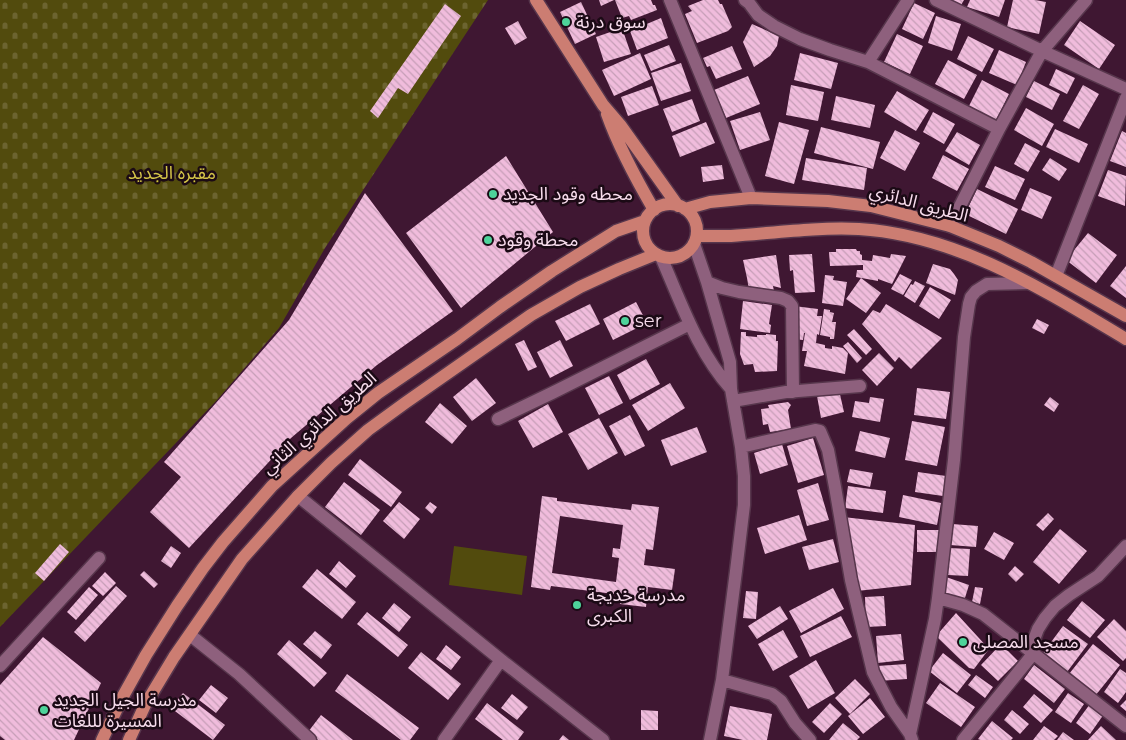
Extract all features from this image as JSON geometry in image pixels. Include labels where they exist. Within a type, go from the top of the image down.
[{"type":"main road","points":[[129,740],[145,705],[174,657],[242,559],[298,496],[368,430],[429,385],[531,315],[580,287],[619,269],[659,256],[671,258],[680,256],[688,252],[695,240],[696,226],[692,216],[682,207],[622,126],[603,105],[536,0]]},
{"type":"main road","points":[[603,105],[636,180],[654,210]]},
{"type":"main road","name":"الطريق الدائري","points":[[682,207],[751,198],[828,201],[871,206],[950,226],[999,246],[1126,316]]},
{"type":"main road","points":[[659,256],[649,248],[644,240],[643,230],[645,221],[654,210],[666,205],[682,207]]},
{"type":"main road","name":"الطريق الدائري الثاني","points":[[102,740],[146,654],[177,606],[218,549],[272,486],[347,418],[378,393],[457,339],[500,306],[616,230],[645,221]]},
{"type":"main road","name":"الطريق الدائري","points":[[695,240],[830,228],[861,229],[900,234],[960,251],[997,267],[1126,339]]},
{"type":"street","points":[[670,0],[751,198]]},
{"type":"street","points":[[745,0],[758,15],[774,26],[800,39],[868,62],[999,129]]},
{"type":"street","points":[[868,62],[908,0]]},
{"type":"street","points":[[936,0],[1126,89]]},
{"type":"street","points":[[950,226],[999,129],[1042,51],[1086,0]]},
{"type":"street","points":[[1056,276],[1126,98]]},
{"type":"street","points":[[695,240],[730,362],[732,395],[744,476],[744,505],[722,680],[710,740]]},
{"type":"street","points":[[659,256],[690,324],[709,360],[732,395]]},
{"type":"street","points":[[707,282],[739,292],[781,298],[790,303],[792,306],[793,392]]},
{"type":"street","points":[[911,737],[938,598],[954,460],[964,337],[971,297],[988,284],[1027,283]]},
{"type":"street","points":[[498,419],[690,324]]},
{"type":"street","points":[[732,395],[860,386]]},
{"type":"street","points":[[741,447],[815,430],[820,431],[828,450],[851,580],[873,672],[890,707],[911,737]]},
{"type":"street","points":[[298,496],[603,740]]},
{"type":"street","points":[[963,740],[1032,654],[1035,636],[1045,618],[1062,600],[1098,576],[1126,546]]},
{"type":"street","points":[[0,666],[99,558]]},
{"type":"street","points":[[938,598],[963,605],[983,614],[1126,726]]},
{"type":"street","points":[[190,635],[239,674],[310,740]]},
{"type":"street","points":[[444,740],[501,660]]},
{"type":"street","points":[[722,680],[777,697],[810,740]]},
{"type":"green space","name":"مقبره الجديد","points":[[0,0],[488,0],[325,248],[279,328],[217,400],[0,627]]},
{"type":"green space","points":[[454,546],[527,556],[522,595],[449,585]]},
{"type":"building","points":[[599,0],[614,0],[601,6]]},
{"type":"building","points":[[615,0],[651,0],[657,10],[631,20],[629,16],[622,18]]},
{"type":"building","points":[[703,0],[718,0],[722,4],[732,27],[728,31],[697,43],[685,14],[692,11],[688,6]]},
{"type":"building","points":[[949,0],[964,0],[960,7]]},
{"type":"building","points":[[970,0],[1005,0],[999,17],[967,7]]},
{"type":"building","points":[[1013,0],[1046,2],[1039,34],[1007,27]]},
{"type":"building","points":[[581,2],[596,34],[575,44],[560,12]]},
{"type":"building","points":[[914,3],[935,13],[923,39],[902,29]]},
{"type":"building","points":[[445,4],[461,16],[408,94],[398,88],[378,118],[370,111]]},
{"type":"building","points":[[936,16],[961,24],[952,51],[928,43]]},
{"type":"building","points":[[661,18],[668,38],[637,50],[630,31]]},
{"type":"building","points":[[518,21],[527,38],[515,45],[505,28]]},
{"type":"building","points":[[1080,21],[1115,45],[1099,69],[1064,45]]},
{"type":"building","points":[[752,24],[779,36],[777,46],[770,56],[754,67],[743,42]]},
{"type":"building","points":[[622,28],[631,54],[604,62],[596,37]]},
{"type":"building","points":[[897,34],[923,46],[910,74],[884,62]]},
{"type":"building","points":[[968,36],[994,49],[982,72],[957,59]]},
{"type":"building","points":[[669,45],[676,61],[651,71],[644,55]]},
{"type":"building","points":[[732,46],[742,69],[716,79],[710,66],[707,67],[703,58]]},
{"type":"building","points":[[999,50],[1026,62],[1017,85],[989,73]]},
{"type":"building","points":[[640,53],[651,79],[614,96],[602,70]]},
{"type":"building","points":[[800,53],[838,63],[831,89],[794,80]]},
{"type":"building","points":[[948,60],[977,75],[964,99],[935,84]]},
{"type":"building","points":[[681,63],[691,91],[661,101],[651,73]]},
{"type":"building","points":[[1056,69],[1075,78],[1067,94],[1049,85]]},
{"type":"building","points":[[748,76],[760,104],[726,118],[714,90]]},
{"type":"building","points":[[982,80],[1009,94],[996,120],[969,106]]},
{"type":"building","points":[[1034,81],[1060,94],[1052,110],[1026,97]]},
{"type":"building","points":[[791,85],[824,92],[818,121],[786,115]]},
{"type":"building","points":[[1083,85],[1099,94],[1079,129],[1063,121]]},
{"type":"building","points":[[652,86],[659,105],[628,116],[621,97]]},
{"type":"building","points":[[897,91],[929,110],[916,131],[884,112]]},
{"type":"building","points":[[836,96],[875,105],[870,128],[831,120]]},
{"type":"building","points":[[692,99],[700,121],[672,132],[663,109]]},
{"type":"building","points":[[1026,108],[1054,124],[1042,146],[1014,130]]},
{"type":"building","points":[[760,112],[770,140],[740,150],[730,121]]},
{"type":"building","points":[[933,112],[955,124],[944,144],[923,132]]},
{"type":"building","points":[[706,122],[715,143],[680,157],[672,136]]},
{"type":"building","points":[[779,122],[809,130],[794,184],[765,176]]},
{"type":"building","points":[[821,127],[880,142],[873,169],[814,153]]},
{"type":"building","points":[[1055,129],[1088,144],[1079,163],[1046,147]]},
{"type":"building","points":[[895,130],[920,143],[905,171],[880,158]]},
{"type":"building","points":[[1122,131],[1126,133],[1126,167],[1110,161]]},
{"type":"building","points":[[957,132],[980,145],[969,165],[945,151]]},
{"type":"building","points":[[1025,143],[1040,151],[1028,172],[1014,164]]},
{"type":"building","points":[[943,155],[969,169],[957,191],[932,178]]},
{"type":"building","name":"محطه وقود الجديد","points":[[506,156],[553,232],[461,308],[406,233]]},
{"type":"building","points":[[806,158],[867,168],[864,190],[802,180]]},
{"type":"building","points":[[1050,158],[1067,169],[1059,181],[1042,170]]},
{"type":"building","points":[[722,165],[724,179],[703,182],[701,167]]},
{"type":"building","points":[[995,166],[1025,179],[1015,200],[985,187]]},
{"type":"building","points":[[1108,170],[1126,176],[1125,206],[1098,196]]},
{"type":"building","points":[[1030,188],[1052,197],[1042,219],[1021,210]]},
{"type":"building","points":[[977,189],[1018,209],[1006,234],[965,214]]},
{"type":"building","points":[[365,193],[453,311],[377,365],[291,438],[189,548],[150,512],[181,477],[164,462],[289,320]]},
{"type":"building","points":[[1088,233],[1117,255],[1096,283],[1066,260]]},
{"type":"building","points":[[836,249],[856,249],[860,251],[862,260],[872,261],[873,255],[890,258],[891,254],[906,256],[892,284],[878,279],[878,281],[856,277],[857,270],[863,270],[863,265],[830,266],[829,252],[836,252]]},
{"type":"building","points":[[812,254],[815,292],[795,293],[793,270],[790,271],[789,255]]},
{"type":"building","points":[[776,255],[781,288],[773,286],[774,291],[749,290],[743,260]]},
{"type":"building","points":[[933,264],[950,269],[954,274],[958,280],[955,295],[926,283]]},
{"type":"building","points":[[1126,266],[1126,298],[1110,286]]},
{"type":"building","points":[[900,274],[912,280],[903,295],[891,289]]},
{"type":"building","points":[[825,275],[834,276],[833,280],[847,282],[843,306],[822,303]]},
{"type":"building","points":[[861,278],[881,293],[866,313],[846,299]]},
{"type":"building","points":[[915,281],[925,286],[915,303],[904,296]]},
{"type":"building","points":[[930,287],[951,300],[939,319],[919,306]]},
{"type":"building","points":[[743,301],[772,305],[769,324],[771,325],[770,333],[740,329]]},
{"type":"building","name":"ser","points":[[636,302],[647,323],[613,340],[603,319]]},
{"type":"building","points":[[590,304],[600,324],[566,341],[555,321]]},
{"type":"building","points":[[886,304],[942,338],[911,369],[899,357],[895,362],[862,324],[873,310],[880,313]]},
{"type":"building","points":[[794,306],[818,309],[817,316],[822,316],[816,343],[825,345],[825,348],[832,349],[832,346],[843,348],[848,353],[845,374],[804,366],[807,351],[802,351],[805,333],[803,340],[793,339]]},
{"type":"building","points":[[824,309],[834,313],[832,322],[836,322],[834,339],[820,335]]},
{"type":"building","points":[[1037,319],[1049,325],[1044,334],[1032,328]]},
{"type":"building","points":[[854,329],[872,349],[866,355],[847,335]]},
{"type":"building","points":[[741,332],[746,332],[746,336],[757,337],[757,335],[766,334],[776,335],[776,341],[778,341],[777,371],[755,372],[753,364],[744,365],[740,354]]},
{"type":"building","points":[[524,340],[537,367],[528,371],[515,344]]},
{"type":"building","points":[[560,340],[573,366],[550,378],[537,352]]},
{"type":"building","points":[[848,342],[862,358],[857,363],[843,346]]},
{"type":"building","points":[[879,353],[894,368],[877,386],[862,370]]},
{"type":"building","points":[[646,359],[660,384],[630,400],[617,375]]},
{"type":"building","points":[[609,376],[623,403],[599,415],[585,388]]},
{"type":"building","points":[[476,378],[496,403],[472,421],[453,397]]},
{"type":"building","points":[[670,383],[685,408],[648,431],[632,405]]},
{"type":"building","points":[[917,388],[950,392],[946,419],[914,415]]},
{"type":"building","points":[[839,390],[844,412],[821,418],[817,396]]},
{"type":"building","points":[[870,397],[884,399],[880,422],[852,417],[855,401],[869,403]]},
{"type":"building","points":[[1050,397],[1059,404],[1054,412],[1044,405]]},
{"type":"building","points":[[788,402],[791,405],[788,410],[791,429],[770,432],[768,424],[763,425],[761,409],[769,408],[768,405]]},
{"type":"building","points":[[440,403],[467,426],[452,444],[425,422]]},
{"type":"building","points":[[548,404],[563,432],[533,448],[518,421]]},
{"type":"building","points":[[630,415],[645,446],[625,456],[609,426]]},
{"type":"building","points":[[599,418],[618,453],[588,470],[568,434]]},
{"type":"building","points":[[912,421],[945,427],[937,466],[905,460]]},
{"type":"building","points":[[697,427],[707,452],[671,466],[661,440]]},
{"type":"building","points":[[860,431],[890,438],[885,458],[855,451]]},
{"type":"building","points":[[813,438],[824,475],[798,483],[787,446]]},
{"type":"building","points":[[782,444],[788,465],[760,474],[754,453]]},
{"type":"building","points":[[360,459],[402,492],[391,507],[348,475]]},
{"type":"building","points":[[850,469],[873,473],[870,487],[847,482]]},
{"type":"building","points":[[918,472],[946,476],[943,496],[915,492]]},
{"type":"building","points":[[344,482],[380,510],[361,535],[325,507]]},
{"type":"building","points":[[818,483],[829,520],[807,526],[797,490]]},
{"type":"building","points":[[848,486],[886,491],[883,513],[845,508]]},
{"type":"building","points":[[903,495],[941,503],[937,525],[899,517]]},
{"type":"building","points":[[542,496],[557,498],[557,501],[631,510],[632,504],[659,507],[653,550],[646,549],[644,565],[675,569],[672,590],[648,587],[646,607],[620,604],[622,595],[551,586],[550,590],[531,587]],"holes":[[[560,516],[623,525],[620,549],[613,548],[612,557],[619,558],[616,582],[552,573]]]},
{"type":"building","points":[[399,502],[420,519],[404,539],[383,521]]},
{"type":"building","points":[[430,502],[437,507],[432,514],[425,508]]},
{"type":"building","points":[[1048,513],[1054,519],[1043,531],[1036,525]]},
{"type":"building","points":[[799,515],[807,540],[765,554],[757,528]]},
{"type":"building","points":[[843,517],[915,525],[911,585],[857,591]]},
{"type":"building","points":[[952,524],[978,526],[976,547],[950,545]]},
{"type":"building","points":[[1060,529],[1087,551],[1059,584],[1033,562]]},
{"type":"building","points":[[917,530],[939,530],[939,552],[917,552]]},
{"type":"building","points":[[994,532],[1014,543],[1004,560],[984,549]]},
{"type":"building","points":[[833,539],[839,562],[809,570],[802,547]]},
{"type":"building","points":[[60,544],[69,552],[44,581],[35,573]]},
{"type":"building","points":[[171,546],[181,553],[171,568],[161,561]]},
{"type":"building","points":[[949,548],[970,549],[968,576],[948,575]]},
{"type":"building","points":[[339,561],[356,576],[346,588],[329,574]]},
{"type":"building","points":[[1015,566],[1024,574],[1016,582],[1008,574]]},
{"type":"building","points":[[317,569],[356,602],[342,619],[302,587]]},
{"type":"building","points":[[144,571],[158,584],[154,588],[140,575]]},
{"type":"building","points":[[105,572],[116,583],[103,596],[92,586]]},
{"type":"building","points":[[946,577],[969,585],[964,601],[941,593]]},
{"type":"building","points":[[116,586],[127,596],[85,642],[74,632]]},
{"type":"building","points":[[89,587],[98,595],[76,620],[67,612]]},
{"type":"building","points":[[975,587],[983,588],[980,604],[972,602]]},
{"type":"building","points":[[833,588],[844,609],[801,633],[789,611]]},
{"type":"building","points":[[746,591],[758,592],[756,619],[743,618]]},
{"type":"building","points":[[884,596],[886,626],[866,627],[865,597]]},
{"type":"building","points":[[1082,601],[1105,620],[1090,638],[1067,620]]},
{"type":"building","points":[[394,603],[411,617],[399,632],[382,618]]},
{"type":"building","points":[[780,606],[788,619],[757,639],[748,626]]},
{"type":"building","points":[[367,612],[408,645],[398,657],[357,624]]},
{"type":"building","name":"مسجد المصلى","points":[[956,613],[989,649],[974,669],[969,668],[936,636]]},
{"type":"building","points":[[841,616],[852,637],[810,657],[800,636]]},
{"type":"building","points":[[1114,619],[1126,631],[1126,658],[1123,661],[1097,637]]},
{"type":"building","points":[[1063,626],[1088,644],[1067,672],[1043,653]]},
{"type":"building","points":[[783,630],[798,657],[773,671],[758,644]]},
{"type":"building","points":[[315,631],[332,645],[321,659],[303,644]]},
{"type":"building","points":[[901,634],[904,660],[878,663],[876,636]]},
{"type":"building","name":"مدرسة الجيل الجديد المسيرة لللغات","points":[[43,637],[101,683],[74,740],[5,740],[0,736],[0,685]]},
{"type":"building","points":[[289,640],[327,673],[314,687],[277,654]]},
{"type":"building","points":[[1001,644],[1018,661],[998,681],[981,665]]},
{"type":"building","points":[[1093,644],[1120,665],[1095,696],[1069,674]]},
{"type":"building","points":[[446,645],[461,657],[451,670],[436,659]]},
{"type":"building","points":[[421,652],[461,684],[448,700],[408,668]]},
{"type":"building","points":[[943,653],[971,675],[957,693],[929,671]]},
{"type":"building","points":[[816,660],[835,693],[808,709],[789,676]]},
{"type":"building","points":[[906,664],[907,679],[878,681],[877,666]]},
{"type":"building","points":[[1034,665],[1065,689],[1054,703],[1024,679]]},
{"type":"building","points":[[1120,669],[1126,673],[1126,692],[1118,703],[1104,692]]},
{"type":"building","points":[[347,674],[419,728],[410,740],[401,740],[335,691]]},
{"type":"building","points":[[976,675],[993,687],[985,698],[968,685]]},
{"type":"building","points":[[855,679],[870,694],[850,714],[835,698]]},
{"type":"building","points":[[940,683],[975,707],[961,727],[926,703]]},
{"type":"building","points":[[211,685],[228,698],[216,713],[199,700]]},
{"type":"building","points":[[183,693],[225,725],[213,740],[171,708]]},
{"type":"building","points":[[1068,693],[1084,704],[1071,723],[1055,712]]},
{"type":"building","points":[[512,694],[528,707],[517,720],[501,708]]},
{"type":"building","points":[[1034,694],[1053,710],[1041,723],[1023,707]]},
{"type":"building","points":[[870,698],[885,717],[863,734],[848,716]]},
{"type":"building","points":[[1126,700],[1126,711],[1120,706]]},
{"type":"building","points":[[487,703],[524,732],[518,740],[503,740],[475,719]]},
{"type":"building","points":[[830,703],[842,714],[824,733],[812,722]]},
{"type":"building","points":[[1090,704],[1104,714],[1090,734],[1076,723]]},
{"type":"building","points":[[730,706],[772,714],[767,740],[743,740],[724,736]]},
{"type":"building","points":[[641,710],[658,711],[658,730],[641,730]]},
{"type":"building","points":[[1012,710],[1029,724],[1020,734],[1004,720]]},
{"type":"building","points":[[321,715],[353,740],[318,740],[308,732]]},
{"type":"building","points":[[992,721],[1013,738],[1011,740],[978,739]]},
{"type":"building","points":[[843,723],[860,737],[857,740],[829,740]]},
{"type":"building","points":[[1044,726],[1058,736],[1054,740],[1033,740]]},
{"type":"building","points":[[1101,726],[1116,740],[1088,740]]},
{"type":"building","points":[[1063,732],[1074,740],[1057,740]]},
{"type":"building","points":[[563,735],[569,740],[559,740]]},
{"type":"place","name":"سوق درنة","points":[[566,22]]},
{"type":"place","name":"محطه وقود الجديد","points":[[493,194]]},
{"type":"place","name":"محطة وقود","points":[[488,240]]},
{"type":"place","name":"ser","points":[[625,321]]},
{"type":"place","name":"مدرسة خديجة الكبرى","points":[[577,605]]},
{"type":"place","name":"مسجد المصلى","points":[[963,642]]},
{"type":"place","name":"مدرسة الجيل الجديد المسيرة لللغات","points":[[44,710]]}]
